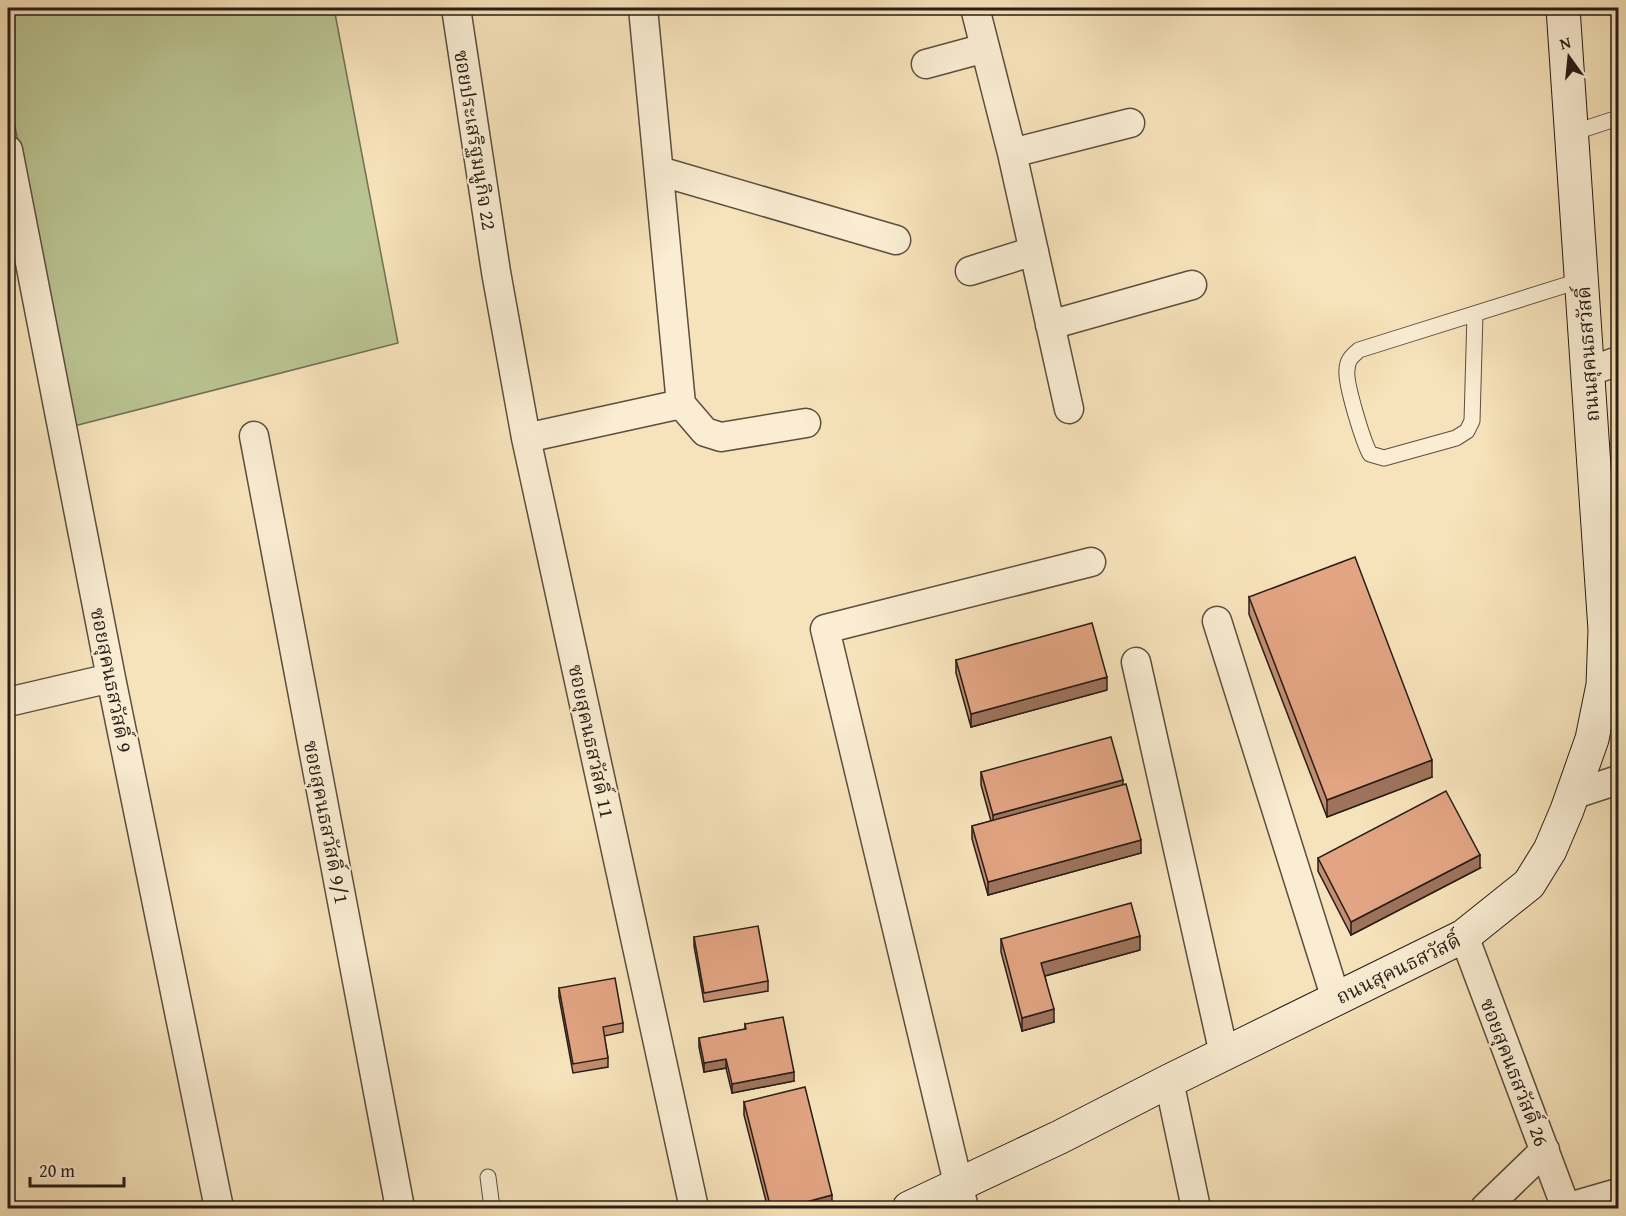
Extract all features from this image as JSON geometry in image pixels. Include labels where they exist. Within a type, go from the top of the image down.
[{"type":"main road","name":"ถนนสุคนธสวัสดิ์","points":[[909,1209],[962,1196],[1060,1137],[1464,936],[1529,884],[1550,850],[1592,739],[1603,684],[1605,630],[1611,605],[1588,372],[1563,8]]},
{"type":"street","name":"ซอยประเสริฐมนูกิจ 22","points":[[456,8],[496,272]]},
{"type":"street","points":[[643,8],[681,404],[705,432],[721,438],[806,423]]},
{"type":"street","points":[[977,8],[1069,409]]},
{"type":"street","points":[[926,64],[985,48]]},
{"type":"street","points":[[1012,153],[1130,123]]},
{"type":"street","name":"ซอยสุคนธสวัสดิ์ 9","points":[[8,154],[219,1209]]},
{"type":"street","points":[[659,171],[897,240]]},
{"type":"street","points":[[970,271],[1034,251]]},
{"type":"street","name":"ซอยสุคนธสวัสดิ์ 11","points":[[496,272],[526,438],[694,1209]]},
{"type":"street","points":[[1050,325],[1192,285]]},
{"type":"street","points":[[1588,372],[1618,362]]},
{"type":"street","points":[[526,438],[681,404]]},
{"type":"street","name":"ซอยสุคนธสวัสดิ์ 9/1","points":[[254,436],[400,1209]]},
{"type":"street","points":[[962,1196],[825,629],[1091,562]]},
{"type":"street","points":[[1216,621],[1336,999]]},
{"type":"street","points":[[1136,662],[1224,1054]]},
{"type":"street","points":[[8,702],[111,678]]},
{"type":"street","points":[[1572,795],[1618,780]]},
{"type":"street","name":"ซอยสุคนธสวัสดิ์ 26","points":[[1464,936],[1566,1208]]},
{"type":"street","points":[[1169,1081],[1196,1209]]},
{"type":"street","points":[[1485,1209],[1545,1150]]},
{"type":"street","points":[[1566,1208],[1618,1193]]},
{"type":"lane","points":[[1572,133],[1618,118]]},
{"type":"lane","points":[[1475,314],[1472,421],[1467,431],[1456,438],[1384,458],[1370,454],[1364,442],[1346,371],[1349,359],[1359,350],[1582,280]]},
{"type":"lane","points":[[489,1177],[492,1209]]},
{"type":"green space","points":[[8,8],[334,8],[398,343],[74,426],[8,91]]},
{"type":"building","points":[[1355,557],[1432,760],[1327,800],[1249,597]]},
{"type":"building","points":[[1092,623],[1107,677],[971,714],[956,660]]},
{"type":"building","points":[[1111,737],[1123,780],[993,815],[981,772]]},
{"type":"building","points":[[1126,784],[1141,840],[988,882],[972,826]]},
{"type":"building","points":[[1446,791],[1480,855],[1351,922],[1318,858]]},
{"type":"building","points":[[1131,903],[1140,936],[1041,963],[1054,1009],[1022,1018],[1001,939]]},
{"type":"building","points":[[758,926],[768,981],[704,993],[694,937]]},
{"type":"building","points":[[615,978],[623,1023],[603,1027],[608,1058],[573,1064],[559,988]]},
{"type":"building","points":[[783,1017],[794,1072],[732,1084],[726,1059],[704,1063],[699,1038],[746,1029],[745,1024]]},
{"type":"building","points":[[805,1087],[832,1195],[780,1209],[771,1209],[744,1102]]}]
